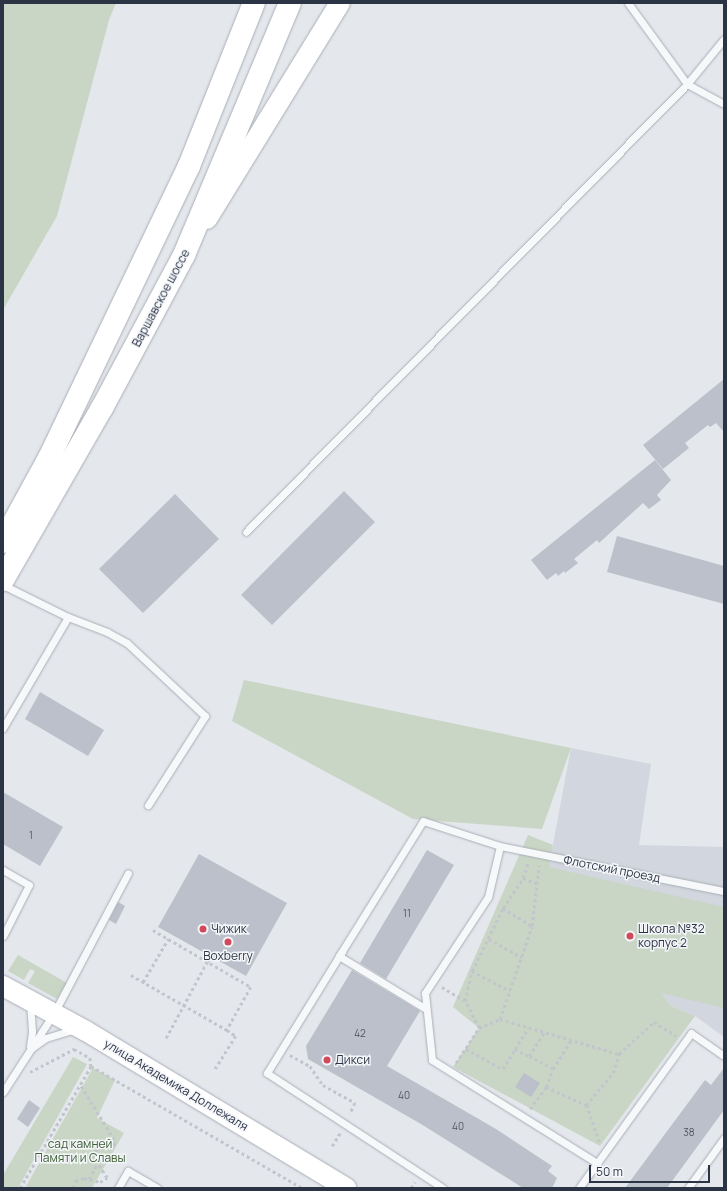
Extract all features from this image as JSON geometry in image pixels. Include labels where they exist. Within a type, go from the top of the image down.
[{"type":"main road","points":[[3,542],[49,458],[186,173],[254,3]]},
{"type":"main road","name":"Варшавское шоссе","points":[[3,580],[102,408],[184,255],[290,3]]},
{"type":"main road","points":[[184,255],[340,3]]},
{"type":"main road","name":"улица Академика Доллежаля","points":[[3,986],[80,1027],[346,1188]]},
{"type":"lane","points":[[628,3],[687,84],[724,104]]},
{"type":"lane","points":[[246,532],[687,84],[724,39]]},
{"type":"lane","points":[[3,585],[68,617],[107,632],[127,642],[205,716],[148,805]]},
{"type":"lane","points":[[3,728],[68,617]]},
{"type":"lane","name":"Флотский проезд","points":[[340,954],[423,822],[500,846],[724,891]]},
{"type":"lane","points":[[500,846],[499,857],[488,898],[424,993],[432,1060],[525,1116],[597,1163]]},
{"type":"lane","points":[[3,870],[29,885],[3,936]]},
{"type":"lane","points":[[3,1092],[54,1013],[128,873]]},
{"type":"lane","points":[[426,1009],[340,954],[266,1073],[443,1188]]},
{"type":"lane","points":[[29,1050],[32,1031],[30,1001]]},
{"type":"lane","points":[[29,1050],[46,1038],[80,1027]]},
{"type":"lane","points":[[579,1188],[691,1032],[724,1056]]},
{"type":"lane","points":[[688,1188],[724,1138]]},
{"type":"lane","points":[[118,1188],[128,1171],[157,1188]]},
{"type":"path","points":[[465,1001],[472,971],[503,908],[524,878],[529,862],[499,857]]},
{"type":"path","points":[[500,1019],[532,926],[536,883],[540,869],[536,861]]},
{"type":"path","points":[[524,878],[536,883]]},
{"type":"path","points":[[503,908],[532,926]]},
{"type":"path","points":[[153,930],[251,986],[227,1030]]},
{"type":"path","points":[[143,982],[168,939]]},
{"type":"path","points":[[489,939],[522,957]]},
{"type":"path","points":[[166,1038],[207,962],[212,958]]},
{"type":"path","points":[[472,971],[510,991]]},
{"type":"path","points":[[131,975],[236,1036],[215,1070]]},
{"type":"path","points":[[432,981],[465,1001],[479,1028]]},
{"type":"path","points":[[450,1071],[479,1028],[500,1019],[619,1054]]},
{"type":"path","points":[[586,1105],[613,1073],[619,1054],[654,1022],[685,1041]]},
{"type":"path","points":[[466,1049],[503,1069],[528,1028]]},
{"type":"path","points":[[529,1056],[544,1033]]},
{"type":"path","points":[[525,1116],[546,1088],[553,1069],[571,1040]]},
{"type":"path","points":[[8,1083],[74,1048],[90,1058],[91,1066],[20,1188]]},
{"type":"path","points":[[515,1048],[553,1069]]},
{"type":"path","points":[[281,1050],[310,1066],[323,1085],[355,1103],[346,1124]]},
{"type":"path","points":[[91,1066],[302,1188]]},
{"type":"path","points":[[73,1188],[75,1181],[89,1179],[100,1182],[107,1178],[97,1164],[95,1150],[114,1146],[114,1140],[80,1085]]},
{"type":"path","points":[[546,1088],[586,1105],[603,1154]]},
{"type":"path","points":[[89,1179],[97,1164]]},
{"type":"shaded area","name":"Школа №32 корпус 2","points":[[571,748],[651,764],[639,845],[724,847],[724,1037],[695,1016],[669,1005],[520,1021]]},
{"type":"green space","points":[[3,3],[116,3],[109,20],[57,216],[3,310]]},
{"type":"green space","points":[[244,680],[571,748],[542,829],[413,819],[232,721]]},
{"type":"green space","points":[[528,835],[553,845],[549,867],[724,907],[724,1008],[661,993],[669,1005],[695,1016],[600,1146],[453,1067],[479,1028],[453,1007]]},
{"type":"green space","points":[[18,955],[67,983],[57,999],[28,983],[35,971],[30,969],[24,980],[8,971]]},
{"type":"green space","points":[[73,1057],[87,1064],[18,1188],[3,1188],[3,1175]]},
{"type":"green space","name":"сад камней Памяти и Славы","points":[[93,1068],[115,1080],[97,1118],[124,1133],[92,1188],[25,1188]]},
{"type":"building","points":[[724,379],[724,432],[716,423],[710,427],[708,425],[685,443],[689,448],[663,469],[643,445]]},
{"type":"building","points":[[655,460],[671,480],[657,495],[661,500],[649,509],[643,503],[599,543],[597,540],[574,559],[578,563],[565,573],[564,571],[558,576],[556,573],[547,580],[531,560]]},
{"type":"building","points":[[344,491],[375,522],[272,625],[241,595]]},
{"type":"building","points":[[175,494],[219,539],[143,613],[99,569]]},
{"type":"building","points":[[617,536],[724,566],[724,604],[607,572]]},
{"type":"building","points":[[40,692],[104,730],[88,756],[25,719]]},
{"type":"building","points":[[3,792],[63,827],[40,866],[3,844]]},
{"type":"building","points":[[427,850],[454,865],[386,979],[360,963]]},
{"type":"building","points":[[199,854],[287,903],[246,976],[158,927]]},
{"type":"building","points":[[118,902],[125,906],[116,924],[109,920]]},
{"type":"building","points":[[352,970],[420,1011],[387,1066],[496,1129],[552,1166],[548,1171],[557,1178],[552,1188],[523,1188],[421,1124],[308,1059],[306,1046]]},
{"type":"building","points":[[724,1068],[724,1110],[667,1188],[625,1188],[705,1080],[711,1085]]},
{"type":"building","points":[[524,1073],[540,1083],[531,1097],[515,1087]]},
{"type":"building","points":[[29,1100],[40,1108],[28,1127],[17,1119]]},
{"type":"place","name":"Чижик","points":[[203,929]]},
{"type":"place","name":"Школа №32 корпус 2","points":[[630,936]]},
{"type":"place","name":"Boxberry","points":[[228,942]]},
{"type":"place","name":"Дикси","points":[[327,1060]]}]
